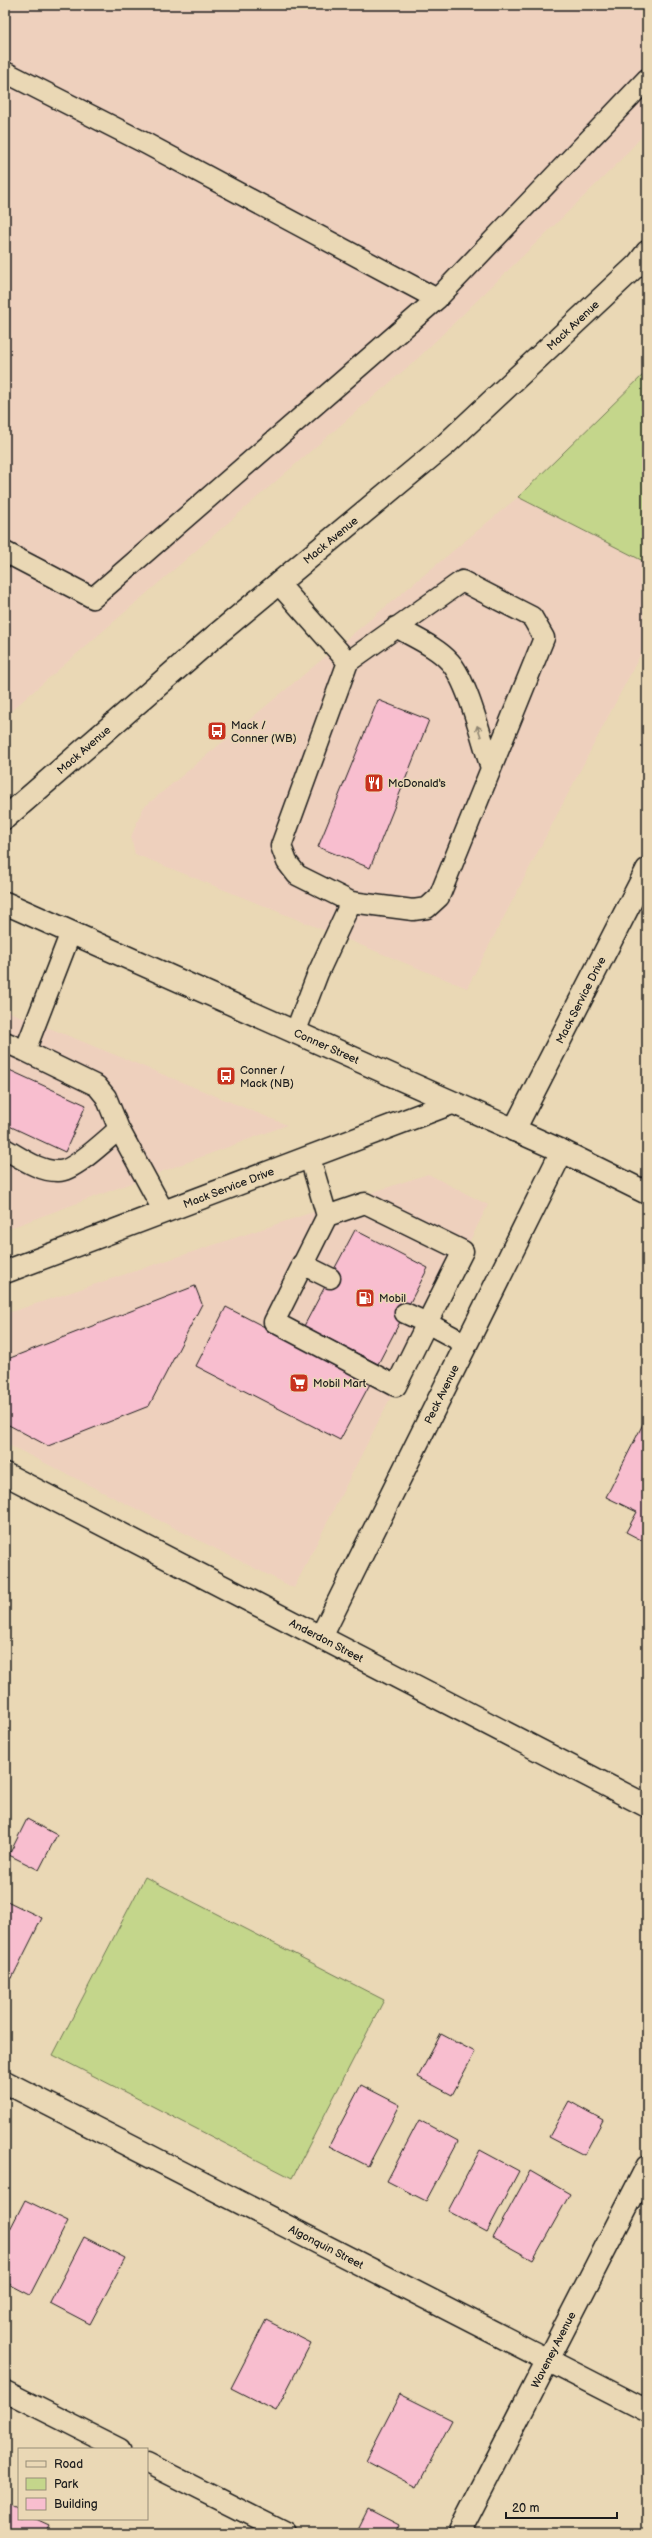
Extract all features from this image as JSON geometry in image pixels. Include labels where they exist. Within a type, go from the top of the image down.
[{"type":"street","name":"Mack Avenue","points":[[5,818],[278,583],[446,444],[638,264],[647,252]]},
{"type":"street","name":"Mack Service Drive","points":[[514,1130],[647,870]]},
{"type":"street","name":"Conner Street","points":[[5,903],[562,1151],[647,1193]]},
{"type":"street","name":"Mack Service Drive","points":[[5,1272],[310,1158],[452,1103]]},
{"type":"street","name":"Peck Avenue","points":[[321,1637],[562,1151]]},
{"type":"street","name":"Anderdon Street","points":[[5,1474],[647,1806]]},
{"type":"street","name":"Algonquin Street","points":[[5,2082],[647,2411]]},
{"type":"street","name":"Waveney Avenue","points":[[459,2533],[647,2167]]},
{"type":"lane","points":[[5,72],[145,143],[437,299]]},
{"type":"lane","points":[[5,552],[93,598],[437,299],[647,79]]},
{"type":"lane","points":[[462,581],[532,617],[544,638],[440,897],[428,908],[413,910],[351,902],[297,875],[286,862],[281,846],[348,662],[396,627],[462,581]]},
{"type":"lane","points":[[278,583],[348,662]]},
{"type":"lane","points":[[396,627],[444,656],[451,663],[461,680],[491,768]]},
{"type":"lane","points":[[295,1032],[318,973],[351,902]]},
{"type":"lane","points":[[25,1050],[71,932]]},
{"type":"lane","points":[[5,1042],[25,1050],[97,1086],[106,1097],[119,1129],[164,1212]]},
{"type":"lane","points":[[5,1149],[41,1168],[60,1172],[76,1163],[119,1129]]},
{"type":"lane","points":[[310,1158],[327,1216]]},
{"type":"lane","points":[[365,1203],[463,1251],[396,1386],[274,1322],[302,1264],[327,1216],[365,1203]]},
{"type":"lane","points":[[302,1264],[330,1278]]},
{"type":"lane","points":[[405,1313],[466,1344]]},
{"type":"lane","points":[[5,2391],[118,2448]]},
{"type":"lane","points":[[148,2464],[286,2533]]},
{"type":"shaded area","points":[[5,5],[647,5],[647,131],[614,167],[417,359],[5,716]]},
{"type":"shaded area","points":[[518,497],[647,563],[647,642],[467,988],[135,854],[131,837],[143,808]]},
{"type":"shaded area","points":[[5,1010],[287,1125],[5,1230]]},
{"type":"shaded area","points":[[428,1174],[488,1205],[294,1588],[5,1443],[5,1314]]},
{"type":"green space","points":[[647,371],[647,563],[518,497]]},
{"type":"green space","points":[[145,1877],[384,2000],[292,2178],[53,2055]]},
{"type":"building","name":"McDonald's","points":[[378,700],[429,720],[370,868],[318,847]]},
{"type":"building","points":[[5,1068],[86,1105],[65,1152],[5,1124]]},
{"type":"building","points":[[355,1230],[428,1268],[378,1364],[304,1326]]},
{"type":"building","points":[[195,1286],[202,1304],[149,1406],[48,1446],[5,1423],[5,1360]]},
{"type":"building","points":[[226,1307],[371,1382],[340,1440],[196,1366]]},
{"type":"building","points":[[647,1416],[647,1543],[626,1532],[637,1512],[606,1497]]},
{"type":"building","points":[[27,1819],[57,1835],[39,1870],[9,1855]]},
{"type":"building","points":[[5,1900],[42,1918],[12,1978],[5,1975]]},
{"type":"building","points":[[441,2034],[475,2052],[452,2095],[418,2077]]},
{"type":"building","points":[[361,2085],[400,2105],[368,2166],[329,2146]]},
{"type":"building","points":[[569,2101],[603,2120],[584,2155],[549,2137]]},
{"type":"building","points":[[419,2120],[458,2141],[426,2201],[387,2181]]},
{"type":"building","points":[[480,2150],[519,2171],[487,2232],[448,2211]]},
{"type":"building","points":[[530,2171],[570,2194],[533,2260],[493,2238]]},
{"type":"building","points":[[25,2200],[68,2221],[30,2295],[5,2282],[5,2239]]},
{"type":"building","points":[[84,2237],[125,2258],[90,2324],[50,2303]]},
{"type":"building","points":[[266,2320],[311,2343],[276,2411],[231,2388]]},
{"type":"building","points":[[400,2394],[452,2420],[417,2487],[366,2460]]},
{"type":"building","points":[[7,2504],[18,2510],[18,2520],[38,2520],[49,2525],[45,2533],[5,2533]]},
{"type":"building","points":[[368,2509],[399,2525],[395,2533],[356,2533]]},
{"type":"place","name":"Mack / Conner (WB)","points":[[217,731]]},
{"type":"place","name":"McDonald's","points":[[374,783]]},
{"type":"place","name":"Conner / Mack (NB)","points":[[226,1076]]},
{"type":"place","name":"Mobil","points":[[365,1298]]},
{"type":"place","name":"Mobil Mart","points":[[299,1383]]}]
